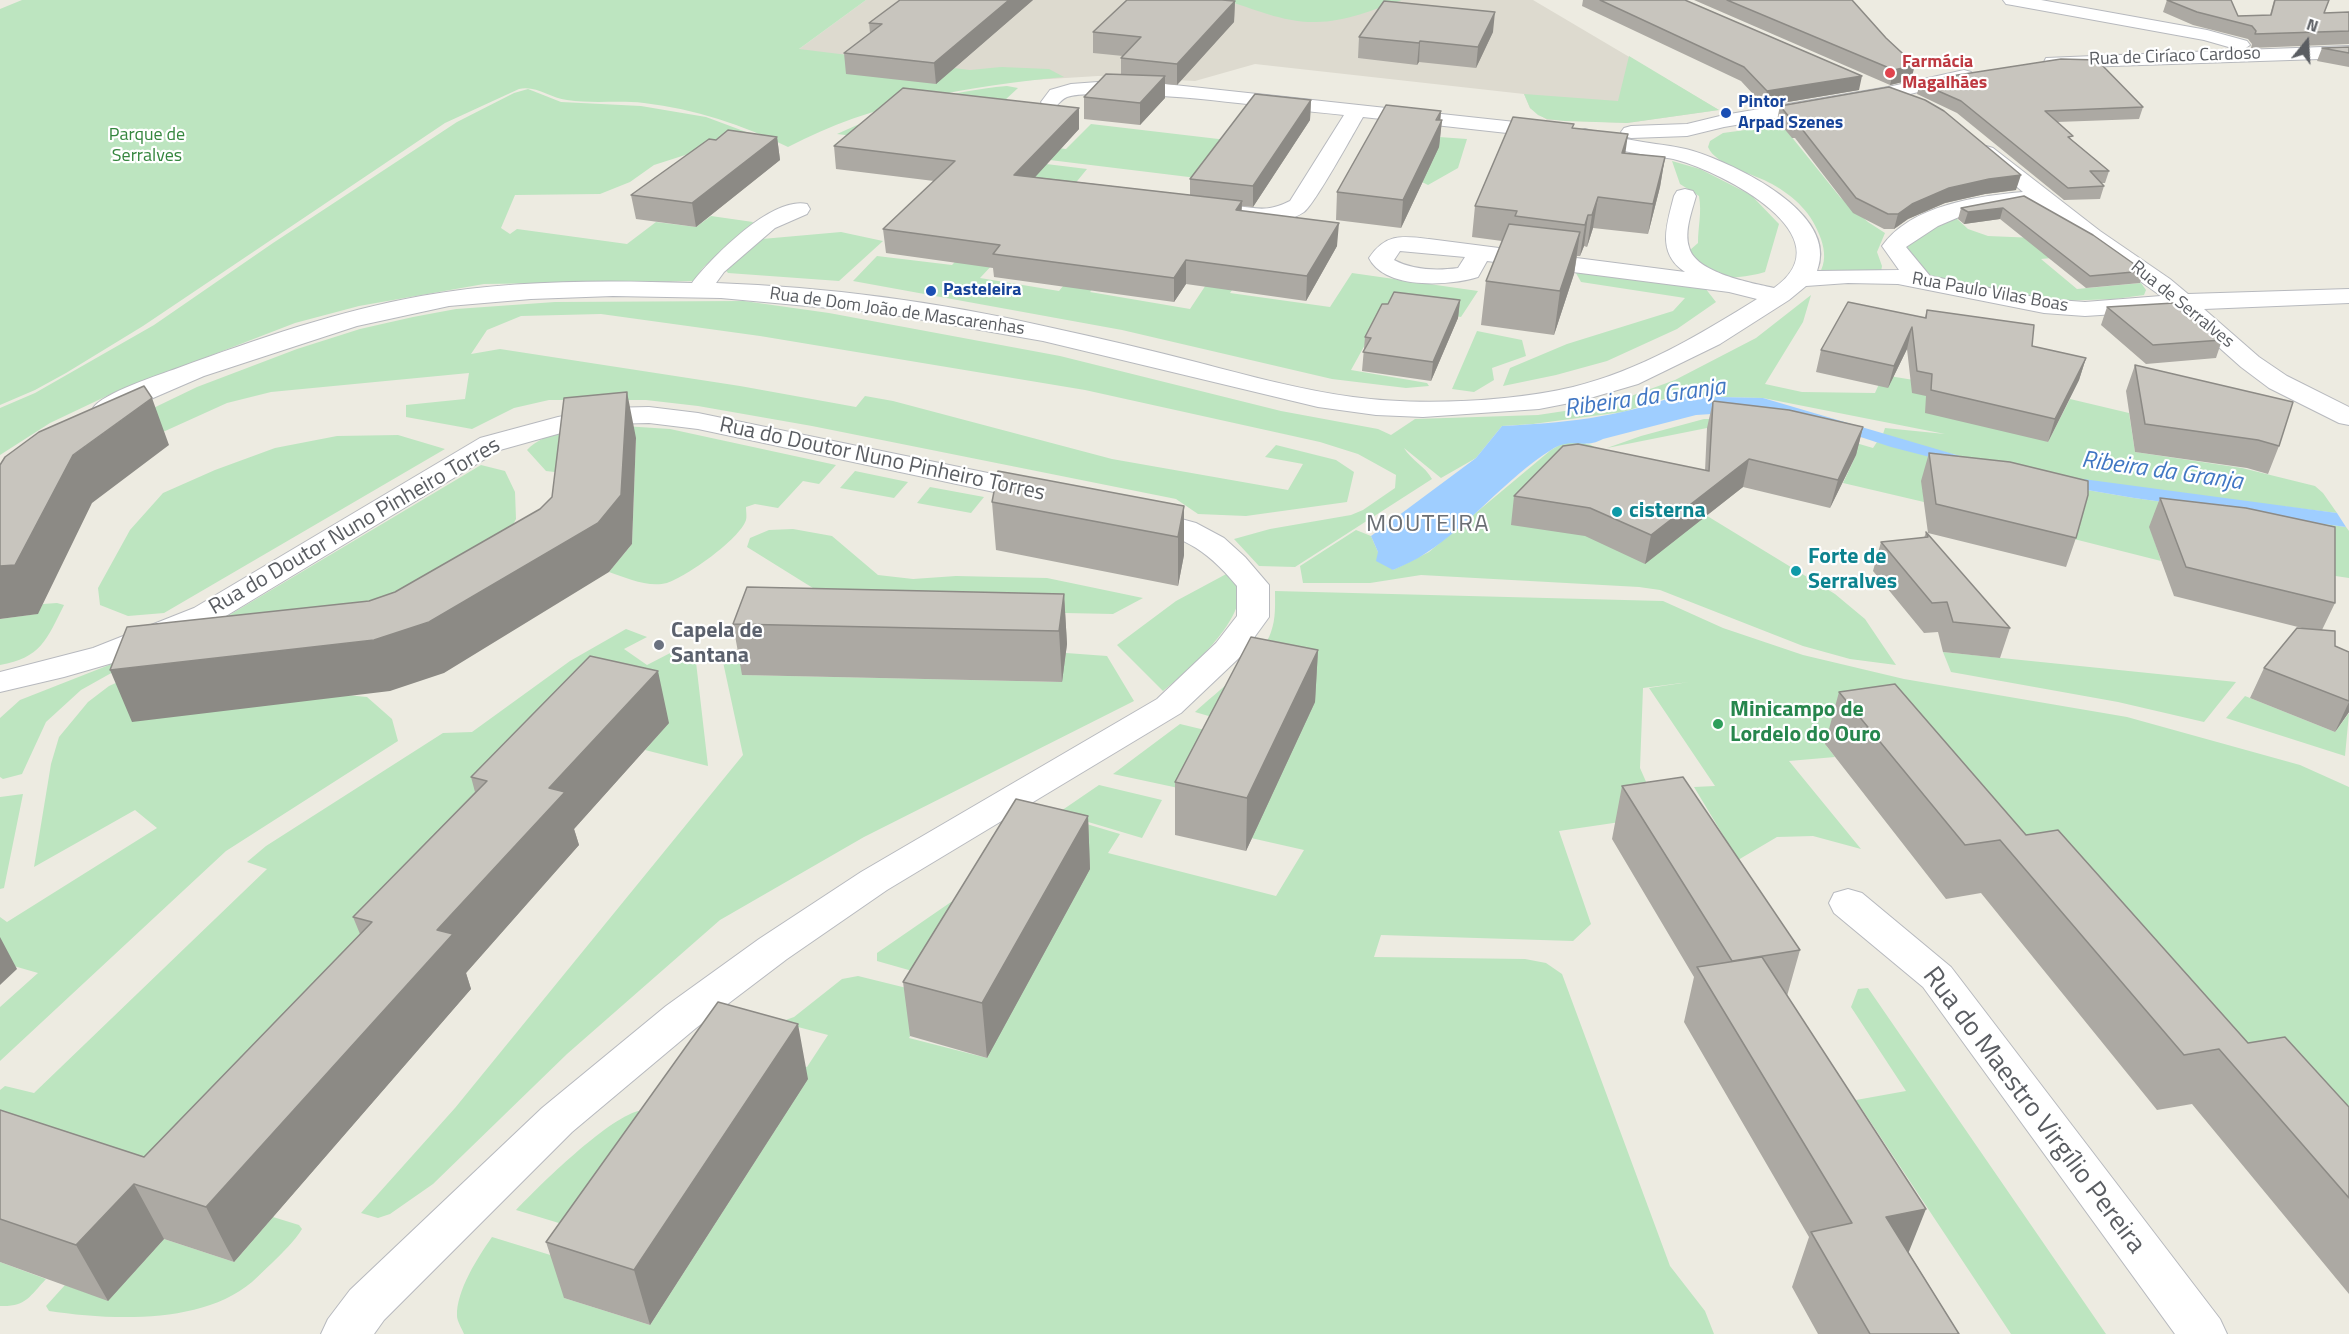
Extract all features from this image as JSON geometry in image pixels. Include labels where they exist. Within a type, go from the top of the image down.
[{"type":"street","points":[[2012,0],[2207,35],[2268,54]]},
{"type":"street","name":"Rua de Ciríaco Cardoso","points":[[2030,66],[2064,61],[2349,52]]},
{"type":"street","points":[[2311,53],[2349,71]]},
{"type":"street","points":[[1914,68],[1930,83]]},
{"type":"street","points":[[1585,135],[1687,130],[1724,121],[1888,93],[1985,72]]},
{"type":"street","points":[[1855,79],[1919,104]]},
{"type":"street","points":[[1051,102],[1057,94],[1071,90],[1127,88],[1201,93],[1585,135],[1686,156],[1758,189],[1783,207],[1803,231],[1808,250],[1807,267],[1799,280]]},
{"type":"street","points":[[1211,210],[1257,216],[1280,215],[1298,206],[1357,111]]},
{"type":"street","points":[[1686,156],[1677,142],[1687,130]]},
{"type":"street","name":"Rua de Serralves","points":[[1967,136],[2092,236],[2162,284],[2278,382],[2349,417]]},
{"type":"street","points":[[1685,196],[1674,240],[1683,260],[1694,270],[1729,285]]},
{"type":"street","points":[[1922,282],[1899,255],[1894,246],[1898,239],[1934,220],[1971,205],[2041,197]]},
{"type":"street","points":[[700,289],[716,267],[767,223],[800,209]]},
{"type":"street","points":[[1478,253],[1729,285],[1778,296]]},
{"type":"street","name":"Rua Paulo Vilas Boas","points":[[1799,280],[1816,277],[1875,276],[1922,282],[2044,306],[2085,309],[2182,302],[2349,296]]},
{"type":"street","name":"Rua de Dom João de Mascarenhas","points":[[85,419],[189,372],[332,324],[382,312],[445,300],[511,292],[700,289],[828,299],[970,319],[1042,333],[1279,390],[1357,405],[1461,409],[1545,400],[1612,384],[1649,371],[1691,352],[1799,280]]},
{"type":"street","name":"Rua do Doutor Nuno Pinheiro Torres","points":[[0,682],[30,676],[164,634],[205,615],[490,444],[558,425],[607,416],[649,415],[698,421],[1071,500]]},
{"type":"street","points":[[345,1334],[367,1305],[556,1120],[681,1017],[773,949],[874,881],[1169,705],[1228,650],[1253,617],[1252,585],[1240,570],[1213,543],[1185,529],[1113,510]]},
{"type":"street","name":"Rua do Maestro Virgílio Pereira","points":[[1848,903],[1937,977],[2203,1334]]},
{"type":"shaded area","points":[[866,0],[1533,0],[1719,110],[1627,123],[1547,120],[1530,108],[1524,94],[1255,64],[1195,81],[1098,76],[1000,82],[928,94],[766,135],[709,115]]},
{"type":"green space","name":"Parque de Serralves","points":[[22,0],[866,0],[799,49],[970,70],[1001,67],[1049,69],[1064,77],[992,85],[922,98],[854,118],[788,147],[736,125],[682,109],[635,102],[567,100],[537,90],[519,89],[445,123],[143,326],[66,373],[0,405],[0,9]]},
{"type":"green space","points":[[1225,0],[1402,0],[1349,17],[1304,22],[1281,18]]},
{"type":"green space","points":[[1629,56],[1719,110],[1627,123],[1547,119],[1530,108],[1524,94],[1618,101]]},
{"type":"green space","points":[[1007,86],[1018,88],[990,114],[884,128],[1066,149],[1091,124],[1227,140],[1197,178],[837,134],[920,102],[963,92]]},
{"type":"green space","points":[[528,89],[561,102],[641,106],[706,117],[773,142],[704,149],[654,165],[630,182],[600,194],[515,195],[501,228],[510,234],[517,229],[627,244],[656,222],[696,227],[711,216],[753,222],[748,231],[741,239],[707,264],[695,281],[484,284],[359,306],[295,323],[111,394],[50,423],[0,455],[0,408],[35,393],[154,325],[273,243],[457,122],[514,93]]},
{"type":"green space","points":[[1782,125],[1840,197],[1868,222],[1885,233],[1877,252],[1882,266],[1881,272],[1819,274],[1824,261],[1822,243],[1813,221],[1802,207],[1772,184],[1719,159],[1708,147],[1710,141],[1723,133]]},
{"type":"green space","points":[[1439,137],[1467,139],[1458,168],[1428,185],[1418,180]]},
{"type":"green space","points":[[842,139],[1087,169],[1060,202],[1052,201],[980,278],[1059,291],[1123,212],[1153,216],[1090,292],[1190,309],[1243,229],[1271,232],[1230,293],[1330,307],[1352,273],[1478,291],[1461,317],[1387,305],[1351,370],[1427,383],[1429,386],[1406,388],[1332,379],[1122,330],[853,281],[877,256],[952,265],[1016,196],[995,164],[834,145]]},
{"type":"green space","points":[[1672,161],[1700,169],[1751,195],[1779,224],[1765,272],[1742,277],[1726,277],[1718,276],[1705,269],[1690,250],[1698,243],[1699,196],[1680,184]]},
{"type":"green space","points":[[1955,217],[1968,229],[1988,236],[2036,238],[2063,257],[2041,259],[2077,289],[2141,283],[2146,290],[2144,295],[2115,299],[2031,302],[1921,280],[1907,253],[1908,240]]},
{"type":"green space","points":[[841,232],[883,241],[839,281],[728,273],[724,268],[762,239]]},
{"type":"green space","points":[[1504,264],[1705,288],[1716,302],[1677,329],[1607,361],[1503,386],[1510,368],[1567,344],[1673,311],[1685,298],[1581,282],[1576,273]]},
{"type":"green space","points":[[1811,295],[1803,322],[1765,384],[1802,392],[1875,393],[1883,375],[1926,382],[2048,442],[2070,399],[2129,413],[2135,452],[2242,468],[2315,486],[2337,513],[2108,484],[1995,464],[1883,434],[1885,428],[1945,434],[1763,398],[1673,396],[1623,412],[1502,426],[1476,458],[1441,478],[1404,448],[1432,479],[1295,567],[1259,566],[1234,539],[1270,529],[1351,515],[1363,510],[1395,488],[1396,475],[1358,454],[1320,442],[1085,390],[760,336],[601,314],[521,316],[487,330],[471,354],[500,349],[740,386],[856,407],[865,396],[893,401],[1112,459],[1288,490],[1303,464],[1265,457],[1276,445],[1336,460],[1354,472],[1347,502],[1246,516],[1198,514],[1176,499],[812,426],[698,406],[646,400],[549,400],[514,408],[472,429],[406,417],[406,405],[465,399],[469,373],[271,392],[227,403],[59,479],[114,427],[197,387],[297,349],[360,329],[456,309],[555,302],[744,301],[829,313],[1060,356],[1281,411],[1378,429],[1391,435],[1415,419],[1538,415],[1591,407],[1631,396],[1675,380],[1756,338]]},
{"type":"green space","points":[[1477,331],[1522,340],[1526,356],[1492,368],[1494,380],[1474,392],[1452,389]]},
{"type":"green space","points":[[1704,419],[1752,419],[1788,423],[1873,448],[1877,442],[2052,484],[2134,498],[2346,527],[2349,531],[2349,578],[2322,574],[2150,527],[2161,561],[2074,539],[1922,481],[1924,502],[1843,483],[1856,455],[1764,435],[1707,428],[1607,448]]},
{"type":"green space","points":[[608,425],[670,429],[836,465],[819,484],[803,481],[778,508],[755,504],[746,507],[746,520],[734,537],[687,573],[667,583],[645,583],[609,572],[632,544],[636,438],[563,473],[546,471],[527,450],[554,434]]},
{"type":"green space","points":[[398,435],[445,449],[164,613],[128,616],[100,605],[98,588],[130,530],[163,493],[215,470],[275,448],[337,436]]},
{"type":"green space","points":[[1578,442],[1591,445],[1835,594],[1865,619],[1896,665],[1850,659],[1803,646],[1660,590],[1639,587],[1421,575],[1370,583],[1303,583],[1300,566],[1356,530],[1371,536],[1378,552],[1393,570],[1429,552],[1551,450],[1563,443]]},
{"type":"green space","points":[[481,465],[505,471],[515,492],[516,519],[502,546],[436,596],[122,667],[81,690],[46,722],[22,774],[3,779],[0,777],[0,718],[20,700],[216,623]]},
{"type":"green space","points":[[855,471],[908,482],[894,498],[840,488]]},
{"type":"green space","points":[[930,487],[984,497],[971,513],[917,503]]},
{"type":"green space","points":[[793,529],[832,536],[878,575],[913,579],[956,576],[1047,578],[1143,598],[1113,614],[873,609],[837,603],[747,547],[750,538],[769,530]]},
{"type":"green space","points":[[1230,572],[1238,589],[1238,602],[1233,615],[1212,645],[1186,672],[1163,691],[1117,645],[1176,601]]},
{"type":"green space","points":[[1275,591],[1663,601],[1723,628],[1803,655],[1904,679],[2127,717],[2300,765],[2349,787],[2349,1199],[1825,744],[1835,757],[1789,761],[1861,849],[1813,836],[1777,837],[1738,860],[1694,787],[1715,786],[1649,688],[1689,682],[1643,688],[1640,768],[1661,816],[1559,831],[1591,924],[1573,941],[1381,935],[1374,957],[1525,959],[1546,963],[1562,974],[1670,1266],[1705,1311],[1714,1334],[464,1334],[457,1316],[460,1296],[475,1264],[492,1237],[586,1266],[564,1298],[650,1325],[777,1127],[656,1091],[670,1070],[704,1042],[807,1067],[828,1035],[798,1027],[742,1036],[794,1017],[842,979],[858,976],[935,995],[909,1038],[987,1058],[1053,814],[1120,834],[1108,853],[1276,896],[1304,850],[1251,838],[1229,722],[1195,712],[1259,653],[1274,622]]},
{"type":"green space","points":[[43,604],[64,605],[53,628],[41,645],[25,657],[0,665],[0,619],[37,614]]},
{"type":"green space","points":[[626,629],[647,637],[624,649],[647,665],[676,650],[696,662],[708,766],[645,750],[668,723],[173,1213],[0,1155],[0,1090],[5,1086],[34,1093],[267,869],[247,862],[266,846],[443,733],[472,732],[570,661]]},
{"type":"green space","points":[[743,648],[743,675],[1061,682],[1066,653],[1107,656],[1134,701],[864,837],[720,920],[567,1054],[433,1184],[390,1214],[378,1218],[361,1213],[455,1108],[743,755],[723,662]]},
{"type":"green space","points":[[1943,652],[2236,682],[2204,722],[2118,702],[1951,672]]},
{"type":"green space","points":[[136,674],[367,697],[392,719],[398,741],[226,851],[0,1061],[0,1007],[38,973],[0,962],[0,917],[7,922],[157,828],[135,810],[34,867],[51,764],[59,737],[88,702],[109,686]]},
{"type":"green space","points":[[2245,696],[2335,732],[2349,713],[2345,756],[2226,718]]},
{"type":"green space","points":[[1180,724],[1226,735],[1197,792],[1113,774]]},
{"type":"green space","points":[[1099,785],[1162,800],[1142,838],[1058,813]]},
{"type":"green space","points":[[23,794],[4,888],[0,889],[0,797]]},
{"type":"green space","points":[[961,900],[944,980],[877,961],[877,953],[951,902]]},
{"type":"green space","points":[[1868,988],[2106,1334],[2011,1334],[1856,1100],[1906,1091],[1851,1007],[1858,989]]},
{"type":"green space","points":[[638,1111],[685,1123],[605,1237],[516,1210],[592,1139]]},
{"type":"green space","points":[[273,1217],[299,1225],[302,1229],[288,1247],[252,1282],[231,1296],[207,1306],[154,1316],[127,1317],[49,1311],[46,1306],[65,1285],[108,1300],[164,1239],[234,1262]]},
{"type":"green space","points":[[0,1262],[46,1279],[31,1296],[21,1303],[0,1306]]},
{"type":"water","points":[[1674,396],[1763,398],[1960,456],[2053,475],[2337,513],[2346,527],[2134,498],[2052,484],[1891,447],[1806,419],[1727,413],[1696,415],[1596,442],[1558,446],[1518,474],[1458,529],[1422,556],[1393,570],[1376,561],[1378,552],[1371,536],[1476,458],[1502,426],[1589,418],[1633,410]]},
{"type":"building","points":[[900,0],[1009,0],[934,63],[844,53],[882,24],[869,23]]},
{"type":"building","points":[[1127,0],[1235,1],[1177,64],[1121,58],[1141,37],[1093,32]]},
{"type":"building","points":[[1600,0],[1685,0],[1862,76],[1767,91],[1744,67]]},
{"type":"building","points":[[1727,0],[1852,0],[1886,38],[1915,65],[1894,70]]},
{"type":"building","points":[[2167,0],[2231,0],[2238,16],[2271,15],[2275,0],[2329,0],[2324,13],[2349,12],[2349,31],[2255,34],[2256,31],[2252,26],[2197,12]]},
{"type":"building","points":[[1384,1],[1495,12],[1478,47],[1359,37]]},
{"type":"building","points":[[2349,47],[2349,53],[2322,48]]},
{"type":"building","points":[[2061,59],[2097,60],[2143,107],[2045,111],[2073,136],[2068,137],[2109,171],[2090,171],[2104,186],[2068,188],[1961,101],[1920,83],[1951,76]]},
{"type":"building","points":[[1106,74],[1165,76],[1140,103],[1084,97]]},
{"type":"building","points":[[1889,87],[1925,100],[1944,111],[2021,175],[1949,188],[1912,204],[1898,214],[1888,214],[1856,198],[1798,124],[1795,124],[1780,106]]},
{"type":"building","points":[[903,88],[1079,108],[1014,175],[1242,201],[1236,210],[1339,223],[1307,276],[1186,260],[1174,278],[993,254],[1000,245],[883,229],[955,161],[834,146]]},
{"type":"building","points":[[1255,94],[1311,100],[1253,186],[1190,179]]},
{"type":"building","points":[[1386,105],[1441,111],[1436,120],[1442,120],[1403,200],[1337,192]]},
{"type":"building","points":[[1513,117],[1574,124],[1572,128],[1628,134],[1622,153],[1665,157],[1653,204],[1598,197],[1592,215],[1588,215],[1585,225],[1515,216],[1517,211],[1475,206]]},
{"type":"building","points":[[728,130],[777,137],[692,203],[631,195],[709,139],[716,140]]},
{"type":"building","points":[[2024,196],[2093,235],[2144,271],[2090,276],[2003,208],[1968,212],[1961,208]]},
{"type":"building","points":[[1509,224],[1580,232],[1560,291],[1486,281]]},
{"type":"building","points":[[1394,292],[1460,300],[1433,362],[1363,352],[1371,338],[1365,337],[1382,304],[1388,304]]},
{"type":"building","points":[[1848,302],[1926,318],[1927,310],[2034,325],[2032,346],[2086,358],[2055,419],[1931,390],[1932,374],[1917,371],[1912,327],[1894,366],[1821,350]]},
{"type":"building","points":[[2174,303],[2222,340],[2153,345],[2107,307]]},
{"type":"building","points":[[2135,365],[2293,402],[2279,446],[2258,440],[2145,424]]},
{"type":"building","points":[[144,386],[152,398],[73,455],[15,565],[0,566],[0,465],[5,457],[39,432]]},
{"type":"building","points":[[627,392],[621,495],[598,523],[429,622],[374,640],[110,670],[127,627],[369,601],[395,592],[540,509],[552,497],[564,398]]},
{"type":"building","points":[[1713,401],[1789,410],[1863,427],[1838,480],[1749,459],[1651,535],[1590,508],[1514,496],[1563,446],[1578,444],[1709,471]]},
{"type":"building","points":[[1929,453],[2010,462],[2088,481],[2088,495],[2076,538],[1936,504]]},
{"type":"building","points":[[998,471],[1184,506],[1178,537],[992,502]]},
{"type":"building","points":[[2160,498],[2246,508],[2335,527],[2335,603],[2186,567]]},
{"type":"building","points":[[1926,532],[2010,628],[1953,622],[1947,602],[1932,603],[1881,542],[1928,537]]},
{"type":"building","points":[[747,587],[1064,594],[1059,631],[733,624]]},
{"type":"building","points":[[2297,628],[2335,631],[2335,646],[2349,652],[2349,701],[2264,668]]},
{"type":"building","points":[[1251,637],[1318,650],[1247,798],[1175,782]]},
{"type":"building","points":[[590,656],[658,671],[549,788],[565,792],[437,930],[453,934],[206,1207],[134,1184],[76,1245],[0,1219],[0,1110],[144,1157],[372,922],[353,917],[487,781],[471,777]]},
{"type":"building","points":[[1895,684],[2026,835],[2058,830],[2248,1043],[2285,1037],[2349,1107],[2349,1198],[2219,1049],[2184,1055],[2000,840],[1965,845],[1839,692]]},
{"type":"building","points":[[1683,777],[1800,950],[1732,961],[1622,786]]},
{"type":"building","points":[[1016,799],[1088,816],[982,1003],[903,982]]},
{"type":"building","points":[[1762,957],[1926,1209],[1886,1217],[1959,1334],[1870,1334],[1811,1232],[1852,1223],[1697,967]]},
{"type":"building","points":[[718,1002],[798,1024],[634,1270],[546,1242]]},
{"type":"place","name":"Farmácia Magalhães","points":[[1890,73]]},
{"type":"place","name":"Pintor Arpad Szenes","points":[[1726,113]]},
{"type":"place","name":"Pasteleira","points":[[931,291]]},
{"type":"place","name":"cisterna","points":[[1617,512]]},
{"type":"place","name":"Forte de Serralves","points":[[1796,571]]},
{"type":"place","name":"Capela de Santana","points":[[659,645]]},
{"type":"place","name":"Minicampo de Lordelo do Ouro","points":[[1718,724]]},
{"type":"district","name":"MOUTEIRA","points":[[1428,525]]},
{"type":"water label","name":"Ribeira da Granja","points":[[1645,399]]},
{"type":"water label","name":"Ribeira da Granja","points":[[2162,472]]}]
